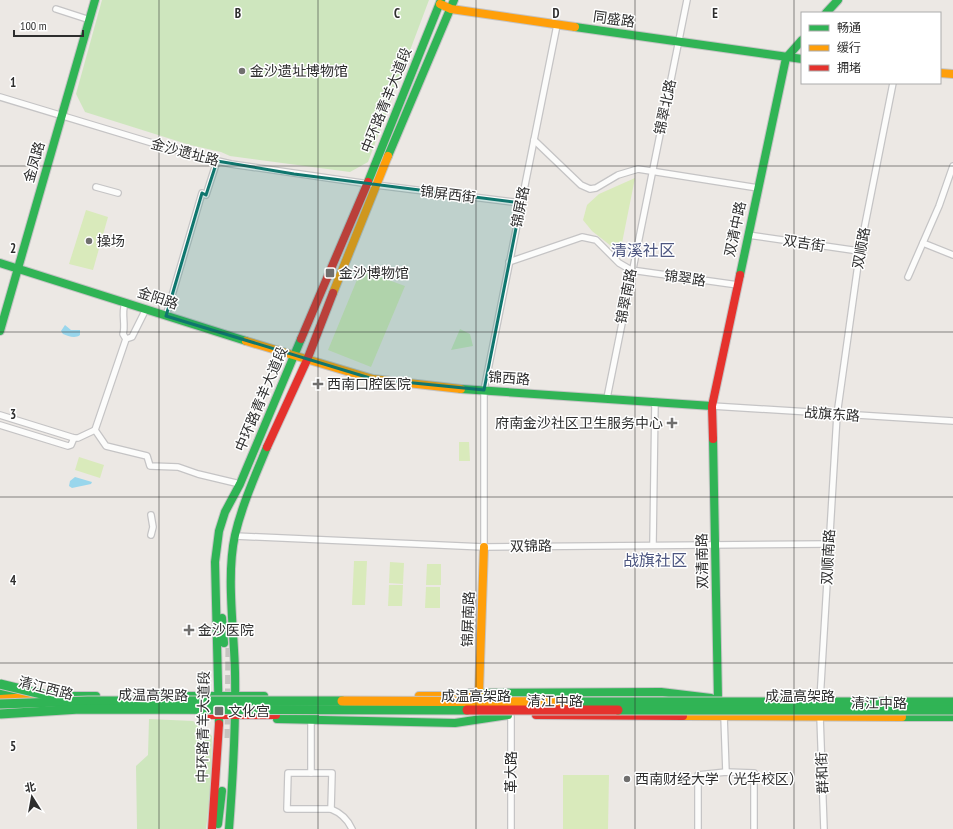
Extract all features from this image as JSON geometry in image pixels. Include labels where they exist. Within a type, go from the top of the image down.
[{"type":"main road","name":"金凤路","points":[[0,331],[95,0]]},
{"type":"main road","points":[[827,12],[838,0]]},
{"type":"main road","name":"同盛路","points":[[440,2],[557,25],[801,59]]},
{"type":"main road","name":"中环路青羊大道段","points":[[229,829],[234,778],[235,696],[231,567],[235,536],[250,487],[307,360],[440,2]]},
{"type":"main road","name":"中环路青羊大道段","points":[[212,829],[218,763],[219,696],[215,547],[224,513],[240,484],[294,356],[452,4]]},
{"type":"main road","points":[[786,58],[801,41]]},
{"type":"main road","name":"双清中路","points":[[712,406],[786,58]]},
{"type":"main road","points":[[941,72],[953,74]]},
{"type":"main road","name":"金阳路","points":[[0,263],[307,360]]},
{"type":"main road","name":"锦西路","points":[[307,360],[374,379],[439,387],[712,406]]},
{"type":"main road","name":"双清南路","points":[[712,406],[718,699],[724,716]]},
{"type":"main road","points":[[240,484],[236,499],[225,526],[221,547],[220,579],[227,643],[227,551],[237,513],[250,487]]},
{"type":"main road","name":"锦屏南路","points":[[478,694],[484,547]]},
{"type":"main road","points":[[0,685],[46,695],[101,697],[134,702]]},
{"type":"main road","name":"清江西路","points":[[0,685],[56,696]]},
{"type":"main road","name":"清江西路","points":[[0,691],[85,713]]},
{"type":"main road","name":"清江中路","points":[[478,694],[661,692],[718,699]]},
{"type":"main road","points":[[419,696],[478,694],[628,696],[697,701]]},
{"type":"main road","points":[[0,699],[56,696]]},
{"type":"main road","name":"清江中路","points":[[56,696],[419,696],[480,699],[718,699],[953,702]]},
{"type":"main road","name":"成温高架路","points":[[0,704],[134,702],[953,702]]},
{"type":"main road","name":"成温高架路","points":[[0,714],[80,709],[510,713],[953,710]]},
{"type":"main road","points":[[806,710],[832,715],[953,716]]},
{"type":"main road","points":[[0,718],[85,713]]},
{"type":"main road","name":"清江中路","points":[[85,713],[218,715],[510,713],[724,716],[953,716]]},
{"type":"main road","points":[[268,715],[340,714],[450,716],[510,713]]},
{"type":"main road","points":[[244,715],[290,720],[455,722],[510,713]]},
{"type":"main road","points":[[217,829],[226,738],[229,786],[224,829]]},
{"type":"street","name":"锦翠北路","points":[[652,171],[687,0]]},
{"type":"street","points":[[56,9],[90,20]]},
{"type":"street","name":"锦屏路","points":[[484,547],[484,390],[557,25]]},
{"type":"street","name":"双顺路","points":[[837,415],[859,251],[893,84]]},
{"type":"street","name":"金沙遗址路","points":[[0,97],[62,117],[217,161],[257,169],[371,185]]},
{"type":"street","points":[[534,140],[581,184],[590,190],[628,171],[638,169],[758,188]]},
{"type":"street","points":[[166,316],[202,193],[206,195],[217,161]]},
{"type":"street","points":[[908,277],[951,177],[953,166]]},
{"type":"street","name":"锦翠南路","points":[[607,398],[652,171]]},
{"type":"street","name":"锦屏西街","points":[[371,185],[521,203]]},
{"type":"street","points":[[96,187],[118,193]]},
{"type":"street","name":"双吉街","points":[[748,235],[859,251]]},
{"type":"street","points":[[509,262],[582,237],[596,240],[620,263],[632,270]]},
{"type":"street","points":[[923,243],[953,255]]},
{"type":"street","name":"锦翠路","points":[[632,270],[738,286]]},
{"type":"street","points":[[0,415],[74,438],[78,438],[95,430],[126,338],[123,334],[125,327],[122,312],[125,302]]},
{"type":"street","points":[[126,338],[132,337],[146,309]]},
{"type":"street","points":[[653,544],[655,402]]},
{"type":"street","name":"战旗东路","points":[[712,406],[953,422]]},
{"type":"street","name":"双顺南路","points":[[820,700],[828,544],[837,415]]},
{"type":"street","points":[[0,425],[68,446],[72,445],[74,438]]},
{"type":"street","points":[[95,430],[106,446],[147,456],[150,466],[173,466],[198,474],[240,484]]},
{"type":"street","points":[[150,535],[153,527],[151,516]]},
{"type":"street","name":"双锦路","points":[[235,536],[484,547],[653,544],[828,544]]},
{"type":"street","name":"革大路","points":[[510,713],[511,829]]},
{"type":"street","points":[[724,716],[726,772]]},
{"type":"street","name":"群和街","points":[[820,716],[824,829]]},
{"type":"street","points":[[311,720],[311,773]]},
{"type":"street","points":[[698,829],[698,775],[726,772],[754,773],[754,829]]},
{"type":"street","points":[[331,809],[332,773],[288,773],[287,809],[331,809],[338,812],[345,818],[352,829]]},
{"type":"highlighted area","points":[[217,161],[294,174],[521,203],[484,390],[373,379],[166,316],[202,193],[206,195]]},
{"type":"green space","name":"金沙遗址博物馆","points":[[102,0],[429,0],[368,162],[350,172],[230,156],[221,152],[190,145],[85,112],[76,94]]},
{"type":"green space","points":[[635,178],[620,253],[592,231],[583,220],[587,205],[599,194]]},
{"type":"green space","name":"操场","points":[[86,210],[108,217],[93,270],[69,264]]},
{"type":"green space","points":[[361,270],[405,286],[371,367],[328,350]]},
{"type":"green space","points":[[460,329],[470,334],[473,346],[451,350]]},
{"type":"green space","points":[[459,442],[469,442],[470,461],[459,461]]},
{"type":"green space","points":[[79,457],[104,465],[100,478],[75,470]]},
{"type":"green space","points":[[354,561],[367,561],[365,605],[352,605]]},
{"type":"green space","points":[[390,562],[404,563],[403,584],[389,583]]},
{"type":"green space","points":[[427,564],[441,564],[441,585],[426,585]]},
{"type":"green space","points":[[389,585],[403,585],[402,606],[388,606]]},
{"type":"green space","points":[[426,587],[440,587],[440,608],[425,608]]},
{"type":"green space","points":[[149,719],[193,721],[212,736],[211,788],[206,829],[137,829],[136,766],[148,755]]},
{"type":"green space","points":[[563,775],[609,775],[608,829],[563,829]]},
{"type":"water","points":[[65,325],[71,330],[80,330],[80,335],[74,337],[63,334],[61,331]]},
{"type":"water","points":[[75,477],[92,482],[91,484],[72,488],[69,486],[70,481]]},
{"type":"tunnel","points":[[229,738],[230,643]]},
{"type":"traffic: fast","points":[[0,331],[95,0]]},
{"type":"traffic: fast","points":[[368,182],[441,0]]},
{"type":"traffic: fast","points":[[388,156],[454,0]]},
{"type":"traffic: fast","points":[[827,12],[838,0]]},
{"type":"traffic: fast","points":[[575,27],[801,59]]},
{"type":"traffic: fast","points":[[740,275],[786,58],[801,41]]},
{"type":"traffic: fast","points":[[0,263],[246,341]]},
{"type":"traffic: fast","points":[[219,724],[215,562],[219,531],[225,512],[240,484],[301,339]]},
{"type":"traffic: fast","points":[[461,389],[712,406]]},
{"type":"traffic: fast","points":[[713,439],[718,699],[721,706]]},
{"type":"traffic: fast","points":[[229,829],[235,711],[235,672],[231,603],[232,551],[241,513],[267,447]]},
{"type":"traffic: fast","points":[[222,618],[224,643]]},
{"type":"traffic: fast","points":[[0,684],[46,695],[69,696]]},
{"type":"traffic: fast","points":[[0,691],[16,695]]},
{"type":"traffic: fast","points":[[469,693],[661,692],[711,698]]},
{"type":"traffic: fast","points":[[62,696],[96,696]]},
{"type":"traffic: fast","points":[[156,696],[264,696]]},
{"type":"traffic: fast","points":[[0,704],[88,701],[342,701]]},
{"type":"traffic: fast","points":[[573,702],[953,702]]},
{"type":"traffic: fast","points":[[0,714],[80,709],[467,710]]},
{"type":"traffic: fast","points":[[618,710],[953,710]]},
{"type":"traffic: fast","points":[[269,715],[315,715]]},
{"type":"traffic: fast","points":[[277,719],[455,723],[508,715]]},
{"type":"traffic: fast","points":[[902,717],[953,717]]},
{"type":"traffic: fast","points":[[218,824],[222,791]]},
{"type":"traffic: slow","points":[[440,4],[451,9],[575,27]]},
{"type":"traffic: slow","points":[[941,73],[953,74]]},
{"type":"traffic: slow","points":[[333,293],[388,156]]},
{"type":"traffic: slow","points":[[246,341],[373,379],[461,389]]},
{"type":"traffic: slow","points":[[479,692],[484,547]]},
{"type":"traffic: slow","points":[[0,699],[44,696]]},
{"type":"traffic: slow","points":[[419,696],[477,696]]},
{"type":"traffic: slow","points":[[342,701],[573,702]]},
{"type":"traffic: slow","points":[[683,716],[902,717]]},
{"type":"traffic: jam","points":[[301,339],[368,182]]},
{"type":"traffic: jam","points":[[713,439],[712,406],[740,275]]},
{"type":"traffic: jam","points":[[267,447],[307,360],[333,293]]},
{"type":"traffic: jam","points":[[467,710],[618,710]]},
{"type":"traffic: jam","points":[[210,715],[276,715]]},
{"type":"traffic: jam","points":[[536,715],[683,716]]},
{"type":"traffic: jam","points":[[212,829],[219,724]]},
{"type":"place","name":"金沙遗址博物馆","points":[[242,71]]},
{"type":"place","name":"操场","points":[[89,241]]},
{"type":"place","name":"金沙博物馆","points":[[330,273]]},
{"type":"place","name":"西南口腔医院","points":[[318,384]]},
{"type":"place","name":"府南金沙社区卫生服务中心","points":[[672,423]]},
{"type":"place","name":"金沙医院","points":[[189,630]]},
{"type":"place","name":"文化宫","points":[[219,711]]},
{"type":"place","name":"西南财经大学（光华校区）","points":[[627,779]]},
{"type":"district","name":"清溪社区","points":[[643,250]]},
{"type":"district","name":"战旗社区","points":[[655,560]]}]
